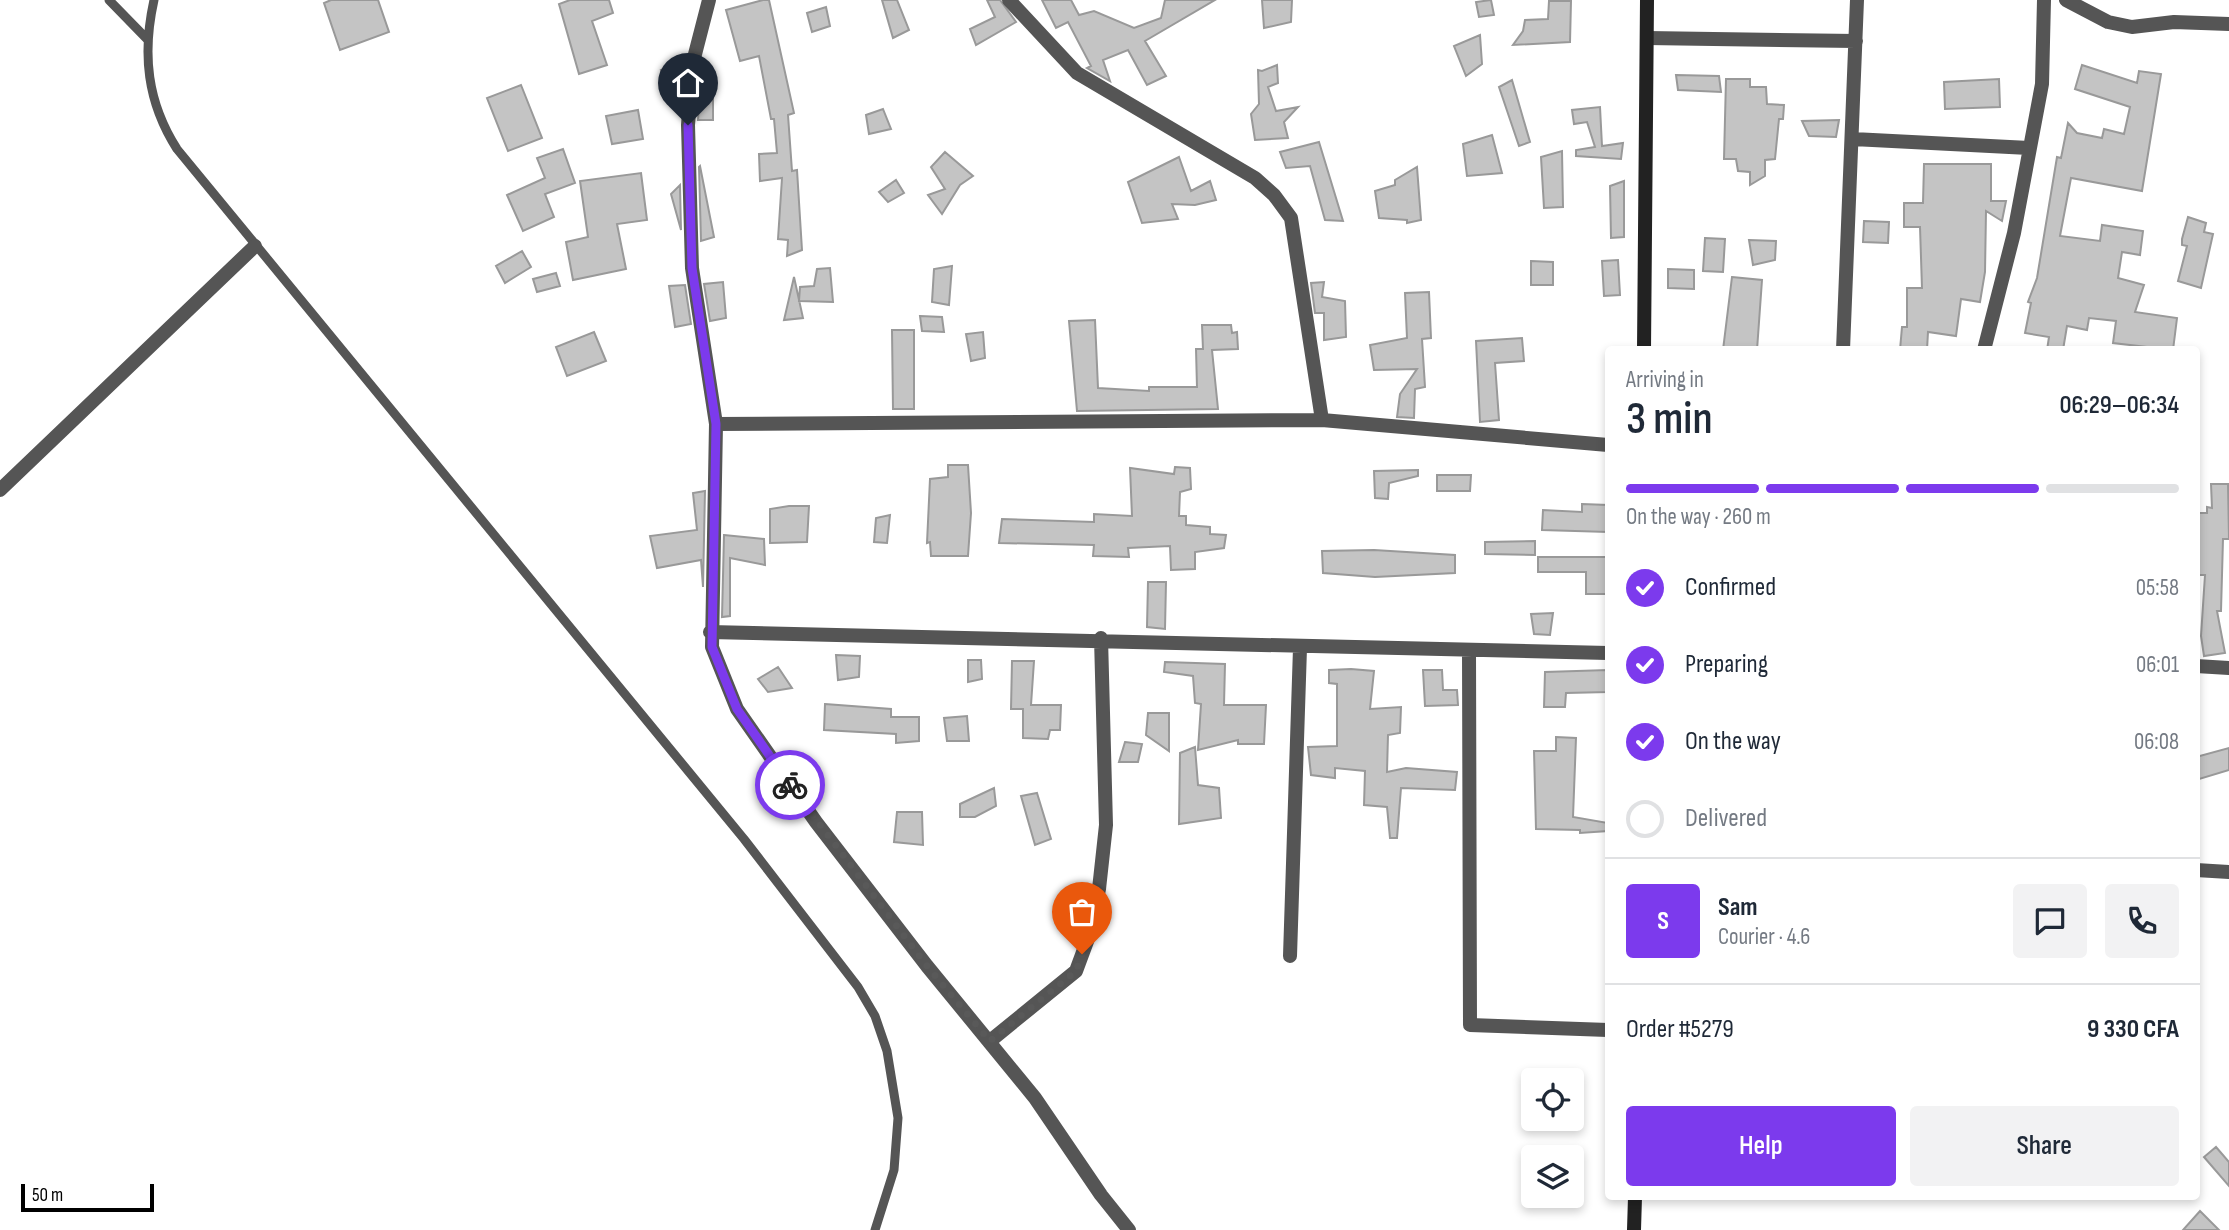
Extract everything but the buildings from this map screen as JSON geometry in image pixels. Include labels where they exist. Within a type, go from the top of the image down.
[{"type":"street","points":[[709,0],[693,62],[688,125],[692,268],[716,424],[710,632],[712,647],[737,709],[824,832],[927,966],[1035,1098],[1101,1195],[1129,1230]]},
{"type":"street","points":[[1010,0],[1077,74],[1255,178],[1274,195],[1291,218],[1322,420]]},
{"type":"street","points":[[1644,346],[1647,0]]},
{"type":"street","points":[[1843,346],[1857,0]]},
{"type":"street","points":[[1985,346],[2014,233],[2042,84],[2044,0]]},
{"type":"street","points":[[2066,0],[2108,22],[2132,27],[2174,22],[2229,23]]},
{"type":"street","points":[[1647,38],[1856,41]]},
{"type":"street","points":[[1853,139],[2029,148]]},
{"type":"street","points":[[0,490],[255,246]]},
{"type":"street","points":[[716,424],[1322,420],[1605,445]]},
{"type":"street","points":[[710,632],[1101,638],[1300,648],[1605,653]]},
{"type":"street","points":[[990,1041],[1076,971],[1088,936],[1099,889],[1106,825],[1101,638]]},
{"type":"street","points":[[1290,956],[1300,648]]},
{"type":"street","points":[[1469,650],[1470,1025],[1605,1030]]},
{"type":"street","points":[[2200,666],[2229,668]]},
{"type":"street","points":[[2200,870],[2229,872]]},
{"type":"street","points":[[1634,1230],[1635,1200]]},
{"type":"lane","points":[[109,0],[147,39]]},
{"type":"lane","points":[[154,0],[147,39],[149,80],[168,134],[255,246],[744,839],[858,986],[875,1016],[887,1051],[898,1118],[894,1170],[875,1230]]},
{"type":"way so far","points":[[790,785],[927,966],[990,1041],[1076,971],[1082,954]]},
{"type":"route","points":[[688,125],[692,268],[716,424],[710,632],[712,647],[737,709],[790,785]]}]
